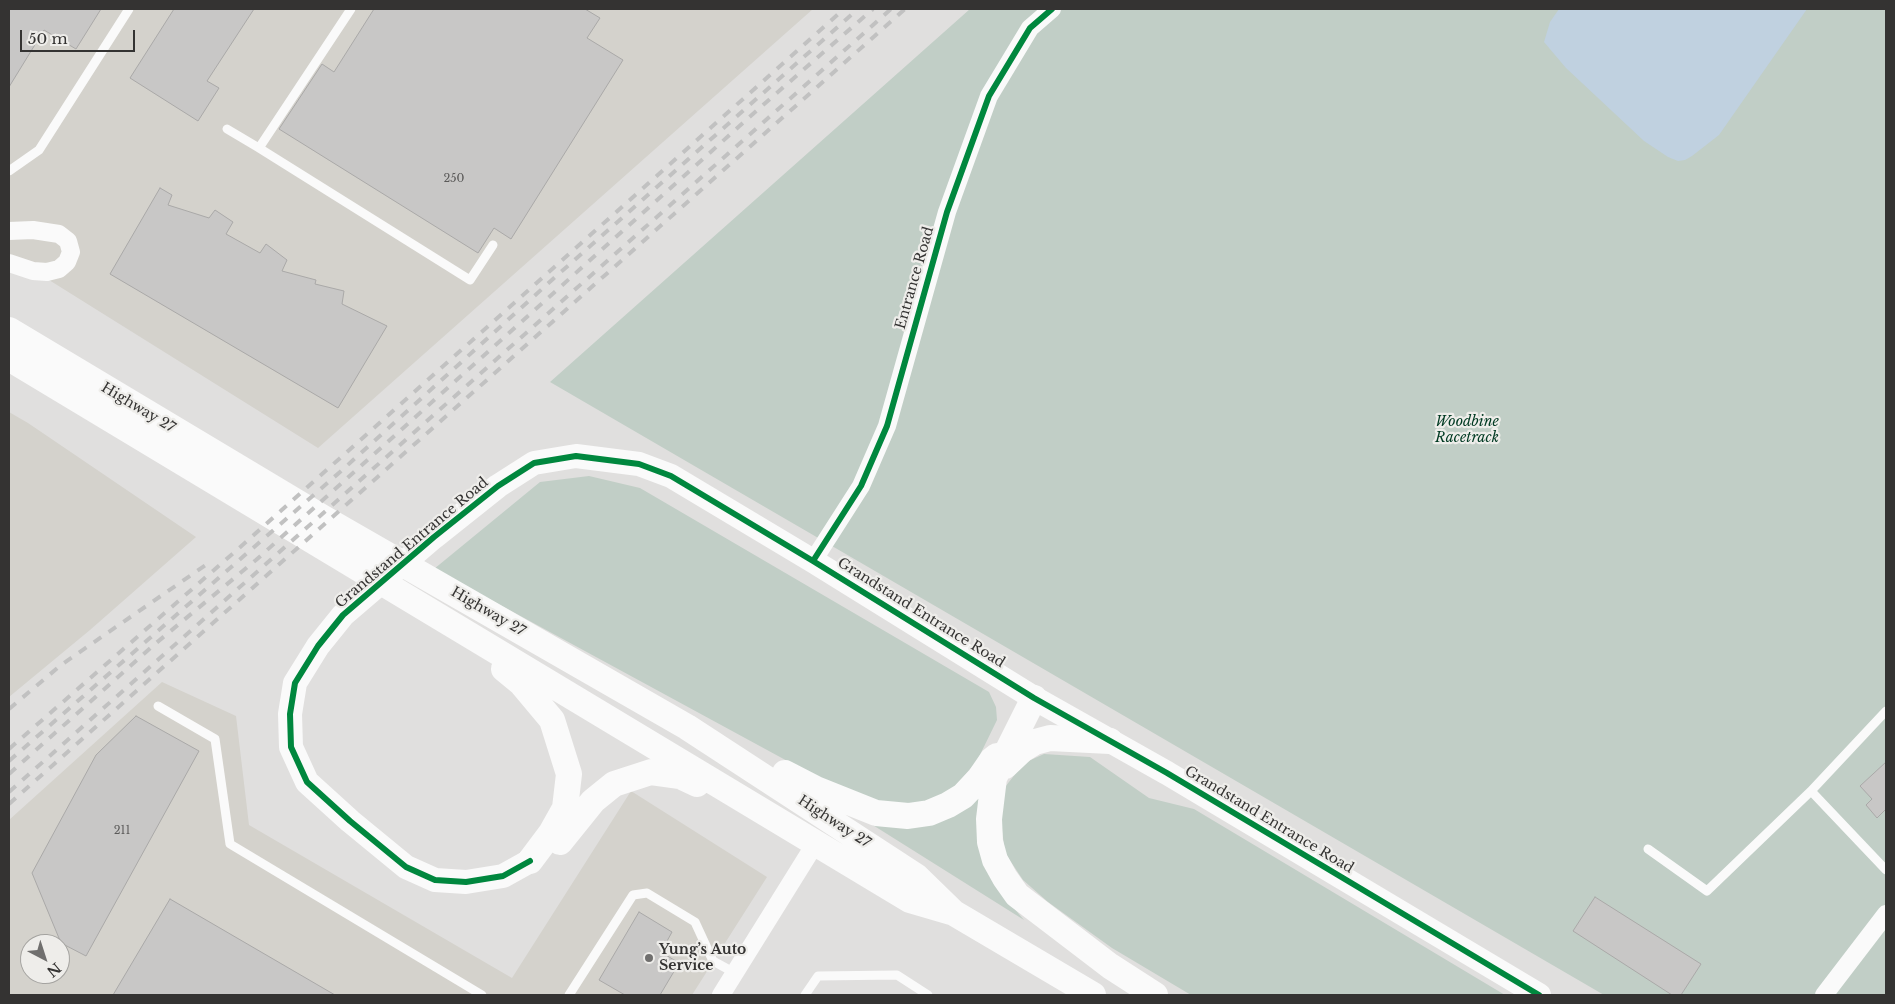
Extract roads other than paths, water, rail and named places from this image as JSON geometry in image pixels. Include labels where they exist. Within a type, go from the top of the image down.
[{"type":"main road","name":"Highway 27","points":[[9,330],[323,518],[687,727],[918,877],[954,913]]},
{"type":"main road","name":"Highway 27","points":[[9,358],[910,900],[954,913],[1092,995]]},
{"type":"main road","points":[[422,606],[521,683],[552,720],[569,774],[565,808],[551,832],[530,861]]},
{"type":"main road","points":[[1034,698],[994,778],[989,819],[990,842],[995,860],[1017,895],[1110,966],[1155,995]]},
{"type":"main road","points":[[687,727],[745,750],[816,789],[876,813],[908,816],[929,813],[963,796],[979,779],[992,760],[1008,750]]},
{"type":"main road","points":[[994,778],[1012,758],[1036,742],[1050,738],[1110,741]]},
{"type":"main road","points":[[530,861],[558,844],[593,801],[614,784],[651,772],[680,776],[779,822]]},
{"type":"street","name":"Entrance Road","points":[[814,562],[861,486],[887,426],[947,212],[989,96],[1030,28],[1052,9]]},
{"type":"street","points":[[9,231],[33,230],[59,234],[68,241],[71,252],[67,262],[59,269],[47,272],[33,271],[9,263]]},
{"type":"street","name":"Grandstand Entrance Road","points":[[530,861],[503,876],[466,882],[435,880],[406,868],[306,782],[291,747],[290,714],[295,683],[318,646],[343,615],[434,537],[498,486],[534,463],[576,456],[639,464],[671,476],[1034,698],[1539,995]]},
{"type":"street","points":[[721,995],[815,844]]},
{"type":"street","points":[[1824,995],[1886,914]]},
{"type":"lane","points":[[9,171],[39,150],[129,9]]},
{"type":"lane","points":[[259,148],[350,9]]},
{"type":"lane","points":[[227,129],[470,280],[493,245]]},
{"type":"lane","points":[[158,706],[215,739],[230,844],[482,995]]},
{"type":"lane","points":[[1648,849],[1707,891],[1811,791],[1886,711]]},
{"type":"lane","points":[[1811,791],[1886,870]]},
{"type":"lane","points":[[569,995],[633,895],[647,893],[695,922],[712,961],[735,973]]},
{"type":"lane","points":[[805,995],[818,976],[897,975],[928,995]]},
{"type":"water","points":[[1559,9],[1807,9],[1719,135],[1692,156],[1678,161],[1668,157],[1644,141],[1566,68],[1544,42],[1550,22]]},
{"type":"railway","points":[[9,749],[238,549],[844,9]]},
{"type":"railway","points":[[9,761],[340,472],[553,279],[858,9]]},
{"type":"railway","points":[[9,774],[155,644],[256,560],[763,105],[873,9]]},
{"type":"railway","points":[[9,792],[891,9]]},
{"type":"railway","points":[[9,804],[905,9]]},
{"type":"railway","points":[[9,709],[61,665],[210,562]]},
{"type":"place","name":"Yung’s Auto Service","points":[[649,958]]},
{"type":"park label","name":"Woodbine Racetrack","points":[[1467,430]]}]
